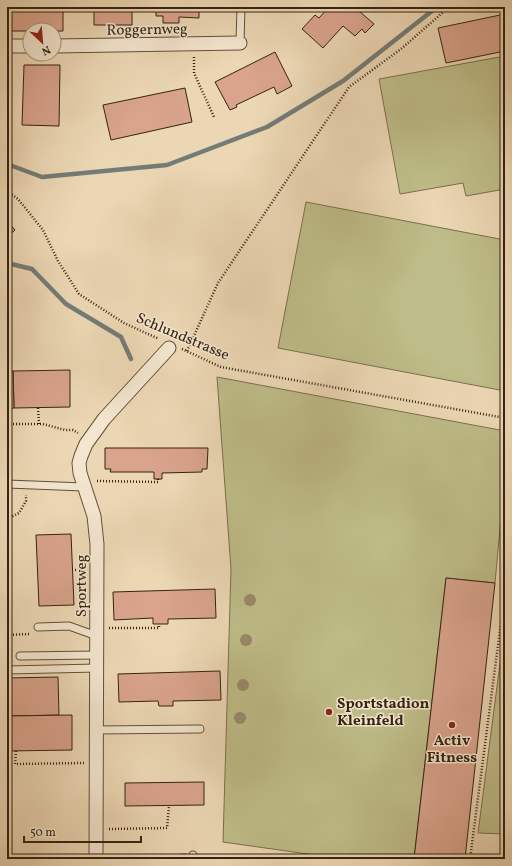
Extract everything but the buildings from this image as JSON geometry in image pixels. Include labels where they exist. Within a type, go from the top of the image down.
[{"type":"street","name":"Roggernweg","points":[[62,46],[240,44]]},
{"type":"street","points":[[7,46],[22,46]]},
{"type":"street","name":"Sportweg","points":[[96,859],[97,544],[94,516],[80,473],[80,456],[86,444],[104,419],[170,345]]},
{"type":"lane","points":[[240,44],[241,7]]},
{"type":"lane","points":[[7,484],[83,484]]},
{"type":"lane","points":[[38,627],[69,626],[97,632]]},
{"type":"lane","points":[[20,656],[97,662]]},
{"type":"lane","points":[[7,670],[97,662]]},
{"type":"lane","points":[[96,730],[200,728]]},
{"type":"path","points":[[187,351],[218,283],[349,87],[401,49],[449,7]]},
{"type":"path","points":[[193,44],[194,73],[214,117]]},
{"type":"path","name":"Schlundstrasse","points":[[7,191],[18,199],[42,230],[58,261],[79,294],[124,323],[170,345],[187,351],[221,367],[505,418]]},
{"type":"path","points":[[38,408],[39,424]]},
{"type":"path","points":[[7,424],[43,424],[65,430],[73,430]]},
{"type":"path","points":[[83,484],[158,482],[158,479]]},
{"type":"path","points":[[7,519],[19,513],[26,501],[26,484]]},
{"type":"path","points":[[470,859],[505,592]]},
{"type":"path","points":[[97,632],[159,628],[159,624]]},
{"type":"path","points":[[7,635],[38,634],[38,627]]},
{"type":"path","points":[[16,751],[15,764],[96,762]]},
{"type":"path","points":[[104,829],[167,828],[169,806]]},
{"type":"shaded area","points":[[505,56],[505,189],[466,196],[463,183],[400,194],[379,79]]},
{"type":"shaded area","points":[[306,202],[505,240],[505,391],[278,348]]},
{"type":"shaded area","name":"Sportstadion Kleinfeld","points":[[217,377],[505,431],[505,474],[495,583],[446,578],[414,859],[343,859],[223,842],[231,569]]},
{"type":"shaded area","points":[[505,625],[505,834],[478,833]]},
{"type":"waterway","points":[[7,164],[42,177],[167,165],[267,127],[343,81],[437,7]]},
{"type":"waterway","points":[[7,263],[32,269],[66,304],[121,337],[131,359]]},
{"type":"place","name":"Sportstadion Kleinfeld","points":[[329,712]]},
{"type":"place","name":"Activ Fitness","points":[[452,725]]}]
